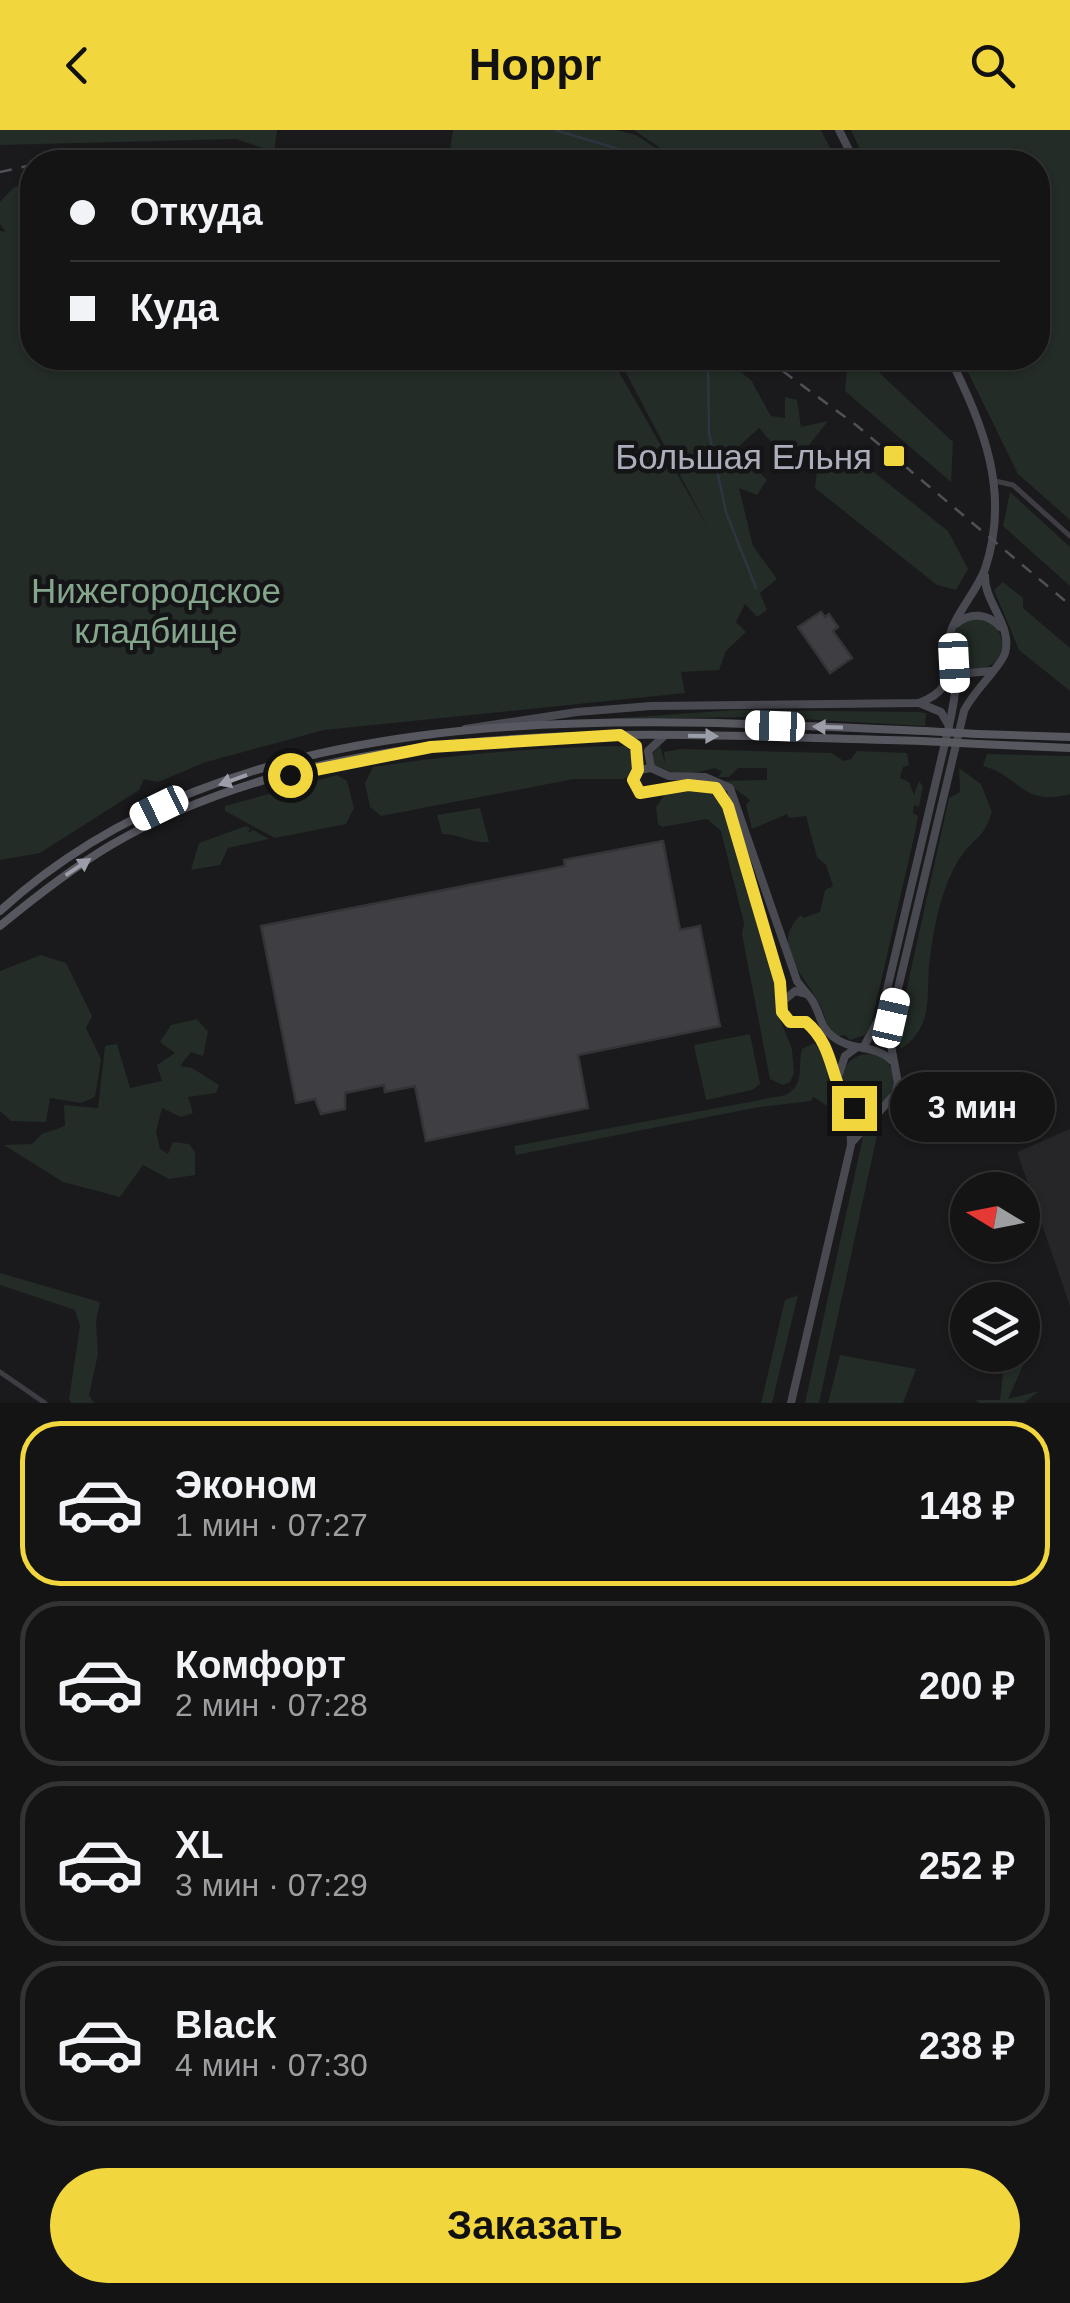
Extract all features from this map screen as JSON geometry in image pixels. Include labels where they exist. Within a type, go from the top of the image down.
[{"type":"main road","points":[[851,1145],[890,1101],[898,1083],[892,1060],[891,1018],[964,712],[972,694],[1005,654],[1003,630],[987,595],[986,567],[996,510],[995,481],[985,436],[955,370]]},
{"type":"main road","points":[[838,1082],[839,1068],[859,1048],[880,1015],[949,726],[956,686],[948,644],[986,567]]},
{"type":"main road","points":[[954,626],[975,615],[994,620],[1003,630]]},
{"type":"main road","points":[[952,658],[968,673],[992,670]]},
{"type":"main road","points":[[0,911],[100,838],[199,792],[324,754],[578,712],[692,704],[920,703],[934,697],[946,684],[952,658]]},
{"type":"main road","points":[[920,703],[941,712],[949,726]]},
{"type":"main road","points":[[445,732],[620,723],[1070,737]]},
{"type":"main road","points":[[620,735],[636,746],[636,790],[644,794],[704,784],[722,793],[780,982],[782,1012],[790,1022],[806,1022],[826,1044],[850,1119],[851,1145],[791,1403]]},
{"type":"main road","points":[[0,926],[43,890],[113,844],[249,786],[328,766],[431,747],[620,735],[1070,748]]},
{"type":"main road","points":[[658,789],[648,751],[655,740],[666,736]]},
{"type":"main road","points":[[638,770],[717,780],[735,796],[797,981],[830,1035],[859,1048],[876,1050],[892,1060]]},
{"type":"main road","points":[[782,1002],[795,991],[806,994]]},
{"type":"main road","points":[[806,1022],[814,1005]]},
{"type":"main road","points":[[840,1093],[854,1108],[881,1108]]},
{"type":"street","points":[[995,481],[1013,485],[1070,536]]},
{"type":"street","points":[[0,1372],[45,1403]]},
{"type":"shaded area","points":[[1070,1129],[1070,1306],[1040,1219],[1040,1172],[1024,1172],[1017,1152]]},
{"type":"green space","points":[[0,130],[277,130],[274,150],[236,139],[0,145]]},
{"type":"green space","points":[[453,130],[616,130],[636,135],[659,150],[450,150]]},
{"type":"green space","points":[[634,130],[821,130],[831,150],[663,150]]},
{"type":"green space","points":[[851,130],[1070,130],[1070,520],[1018,474],[967,370],[1050,370],[1050,150],[860,150]]},
{"type":"green space","name":"Нижегородское кладбище","points":[[20,186],[20,370],[619,370],[708,528],[625,370],[738,370],[751,380],[771,416],[785,418],[785,397],[797,400],[801,427],[828,421],[803,453],[783,455],[759,428],[737,448],[767,480],[757,495],[739,488],[753,546],[777,579],[760,593],[767,610],[757,617],[745,604],[736,622],[746,632],[726,651],[719,670],[681,672],[685,693],[324,730],[206,762],[158,782],[144,779],[139,790],[40,853],[0,860],[0,231],[6,232],[0,224],[0,202]]},
{"type":"green space","points":[[847,370],[876,370],[953,442],[951,482],[845,391]]},
{"type":"green space","points":[[846,450],[948,531],[968,569],[956,590],[937,585],[815,488],[818,462]]},
{"type":"green space","points":[[1010,492],[1070,547],[1070,586],[1003,526]]},
{"type":"green space","points":[[1003,582],[1023,598],[1023,608],[1070,648],[1070,691],[1019,650],[994,590]]},
{"type":"green space","points":[[967,620],[987,620],[1001,634],[1001,654],[987,668],[967,668],[953,654],[953,634]]},
{"type":"green space","points":[[736,710],[926,713],[925,726],[764,717],[606,719]]},
{"type":"green space","points":[[624,746],[635,764],[630,776],[623,779],[574,779],[381,816],[370,807],[365,783],[373,767],[404,762]]},
{"type":"green space","points":[[660,746],[665,763],[664,752],[681,749],[831,753],[844,761],[857,751],[907,753],[909,765],[903,767],[900,778],[909,782],[914,795],[919,781],[923,786],[919,807],[914,805],[913,813],[918,816],[914,837],[871,1025],[865,1035],[850,1040],[845,1035],[835,1037],[789,950],[792,927],[801,915],[803,918],[820,912],[825,890],[833,886],[826,865],[817,857],[806,816],[789,818],[787,814],[752,829],[746,805],[750,800],[725,781],[767,780],[767,768],[738,768],[729,777],[718,777],[722,772],[715,768],[682,776],[654,765],[652,754]]},
{"type":"green space","points":[[987,754],[1070,756],[1070,794],[1041,797],[1031,793],[983,766]]},
{"type":"green space","points":[[959,768],[981,784],[992,812],[983,832],[962,855],[940,904],[930,958],[927,1008],[920,1030],[901,1049],[896,1037],[949,798],[960,792]]},
{"type":"green space","points":[[337,775],[347,781],[354,808],[346,824],[275,838],[225,811],[225,806]]},
{"type":"green space","points":[[699,786],[719,793],[772,965],[777,1012],[792,1049],[794,1073],[790,1082],[783,1085],[770,1079],[742,934],[744,923],[721,831],[707,819],[662,827],[658,824],[656,807],[666,793]]},
{"type":"green space","points":[[480,808],[489,842],[442,834],[437,815]]},
{"type":"green space","points":[[246,826],[250,828],[248,833],[253,830],[269,839],[228,848],[220,865],[191,870],[199,843]]},
{"type":"green space","points":[[41,955],[66,963],[92,1016],[86,1028],[101,1059],[95,1097],[81,1103],[50,1098],[46,1122],[11,1121],[0,1111],[0,971]]},
{"type":"green space","points":[[197,1019],[208,1032],[203,1056],[191,1052],[180,1066],[192,1068],[219,1085],[216,1093],[188,1097],[193,1113],[181,1117],[162,1108],[156,1131],[160,1149],[168,1154],[173,1142],[189,1144],[195,1152],[195,1175],[169,1179],[143,1165],[120,1197],[63,1182],[4,1145],[32,1144],[42,1134],[65,1126],[64,1105],[98,1108],[105,1046],[117,1044],[130,1088],[162,1081],[157,1065],[175,1053],[160,1042],[171,1025]]},
{"type":"green space","points":[[750,1034],[760,1084],[752,1090],[706,1100],[694,1045]]},
{"type":"green space","points":[[814,1043],[824,1055],[834,1110],[813,1097],[811,1101],[759,1107],[516,1155],[514,1146],[786,1095],[799,1080],[802,1049]]},
{"type":"green space","points":[[868,1054],[886,1062],[894,1080],[886,1098],[868,1106],[850,1098],[842,1080],[850,1062]]},
{"type":"green space","points":[[878,1131],[819,1403],[805,1403],[864,1132]]},
{"type":"green space","points":[[0,1273],[100,1302],[96,1321],[98,1354],[89,1395],[94,1403],[71,1403],[69,1399],[80,1326],[75,1310],[0,1285]]},
{"type":"green space","points":[[798,1295],[772,1403],[761,1403],[785,1300]]},
{"type":"green space","points":[[840,1355],[916,1369],[903,1403],[828,1403]]},
{"type":"green space","points":[[1003,1372],[1020,1372],[1008,1399],[1039,1391],[1024,1403],[976,1400],[1000,1400]]},
{"type":"building","points":[[821,612],[825,617],[829,614],[838,627],[833,631],[852,658],[830,673],[798,627]]},
{"type":"building","points":[[663,841],[680,930],[700,926],[720,1026],[578,1055],[588,1108],[426,1141],[415,1086],[385,1092],[384,1085],[345,1093],[345,1109],[321,1114],[315,1099],[296,1103],[261,926],[565,866],[564,860]]},
{"type":"waterway","points":[[555,130],[622,150]]},
{"type":"waterway","points":[[708,370],[709,433],[726,512],[756,588]]},
{"type":"railway","points":[[0,172],[20,168]]},
{"type":"railway","points":[[781,370],[856,425],[1070,605]]},
{"type":"place","name":"Большая Ельня","points":[[894,456]]},
{"type":"route","points":[[290,775],[431,747],[548,736],[620,735],[632,741],[639,753],[633,780],[640,793],[688,785],[716,788],[728,806],[780,982],[783,1015],[790,1022],[806,1022],[816,1030],[833,1062],[840,1093],[854,1108]]}]
